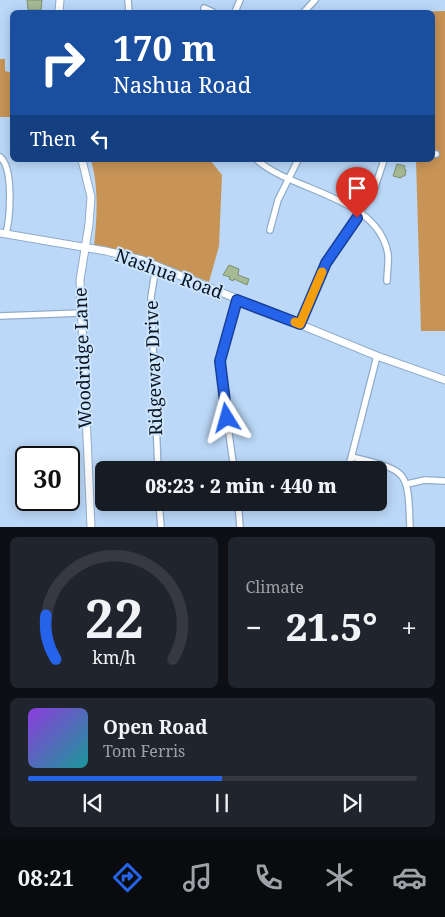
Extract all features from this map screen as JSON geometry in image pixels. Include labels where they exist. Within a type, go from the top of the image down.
[{"type":"street","points":[[306,10],[315,0]]},
{"type":"street","points":[[204,8],[208,10]]},
{"type":"street","points":[[0,157],[7,169],[10,213],[3,234]]},
{"type":"street","points":[[82,162],[90,197],[89,224],[84,248]]},
{"type":"street","points":[[260,162],[287,179],[335,198],[360,214],[376,228],[384,241],[388,256],[387,281]]},
{"type":"street","points":[[270,230],[278,200],[297,162]]},
{"type":"street","points":[[300,324],[326,263],[373,193],[383,162]]},
{"type":"street","name":"Nashua Road","points":[[3,234],[122,255],[156,266],[378,356],[445,380]]},
{"type":"street","name":"Woodridge Lane","points":[[84,248],[80,280],[91,527]]},
{"type":"street","name":"Ridgeway Drive","points":[[156,266],[151,297],[158,461]]},
{"type":"street","points":[[233,461],[220,368],[222,347],[237,300]]},
{"type":"street","points":[[0,316],[82,313]]},
{"type":"street","points":[[351,461],[378,356]]},
{"type":"street","points":[[352,457],[390,467],[400,474],[407,484],[410,527]]},
{"type":"street","points":[[407,484],[425,480],[445,481]]},
{"type":"street","points":[[160,511],[161,527]]},
{"type":"street","points":[[239,511],[240,527]]},
{"type":"shaded area","points":[[435,11],[445,11],[445,331],[421,331],[416,162],[435,162]]},
{"type":"shaded area","points":[[0,59],[5,59],[5,71],[10,72],[10,117],[0,117]]},
{"type":"shaded area","points":[[92,162],[212,162],[222,175],[219,246],[209,282],[140,255],[94,246],[97,203]]},
{"type":"building","points":[[27,0],[42,0],[41,10],[28,10]]},
{"type":"building","points":[[397,164],[405,166],[405,176],[401,178],[393,176]]},
{"type":"building","points":[[229,265],[239,269],[238,275],[249,279],[247,285],[234,279],[233,281],[229,279],[230,277],[223,275]]},
{"type":"slow traffic","points":[[295,322],[300,324],[322,272]]},
{"type":"route","points":[[227,418],[220,375],[220,361],[222,347],[237,300],[300,324],[326,263],[346,231],[357,218]]}]
